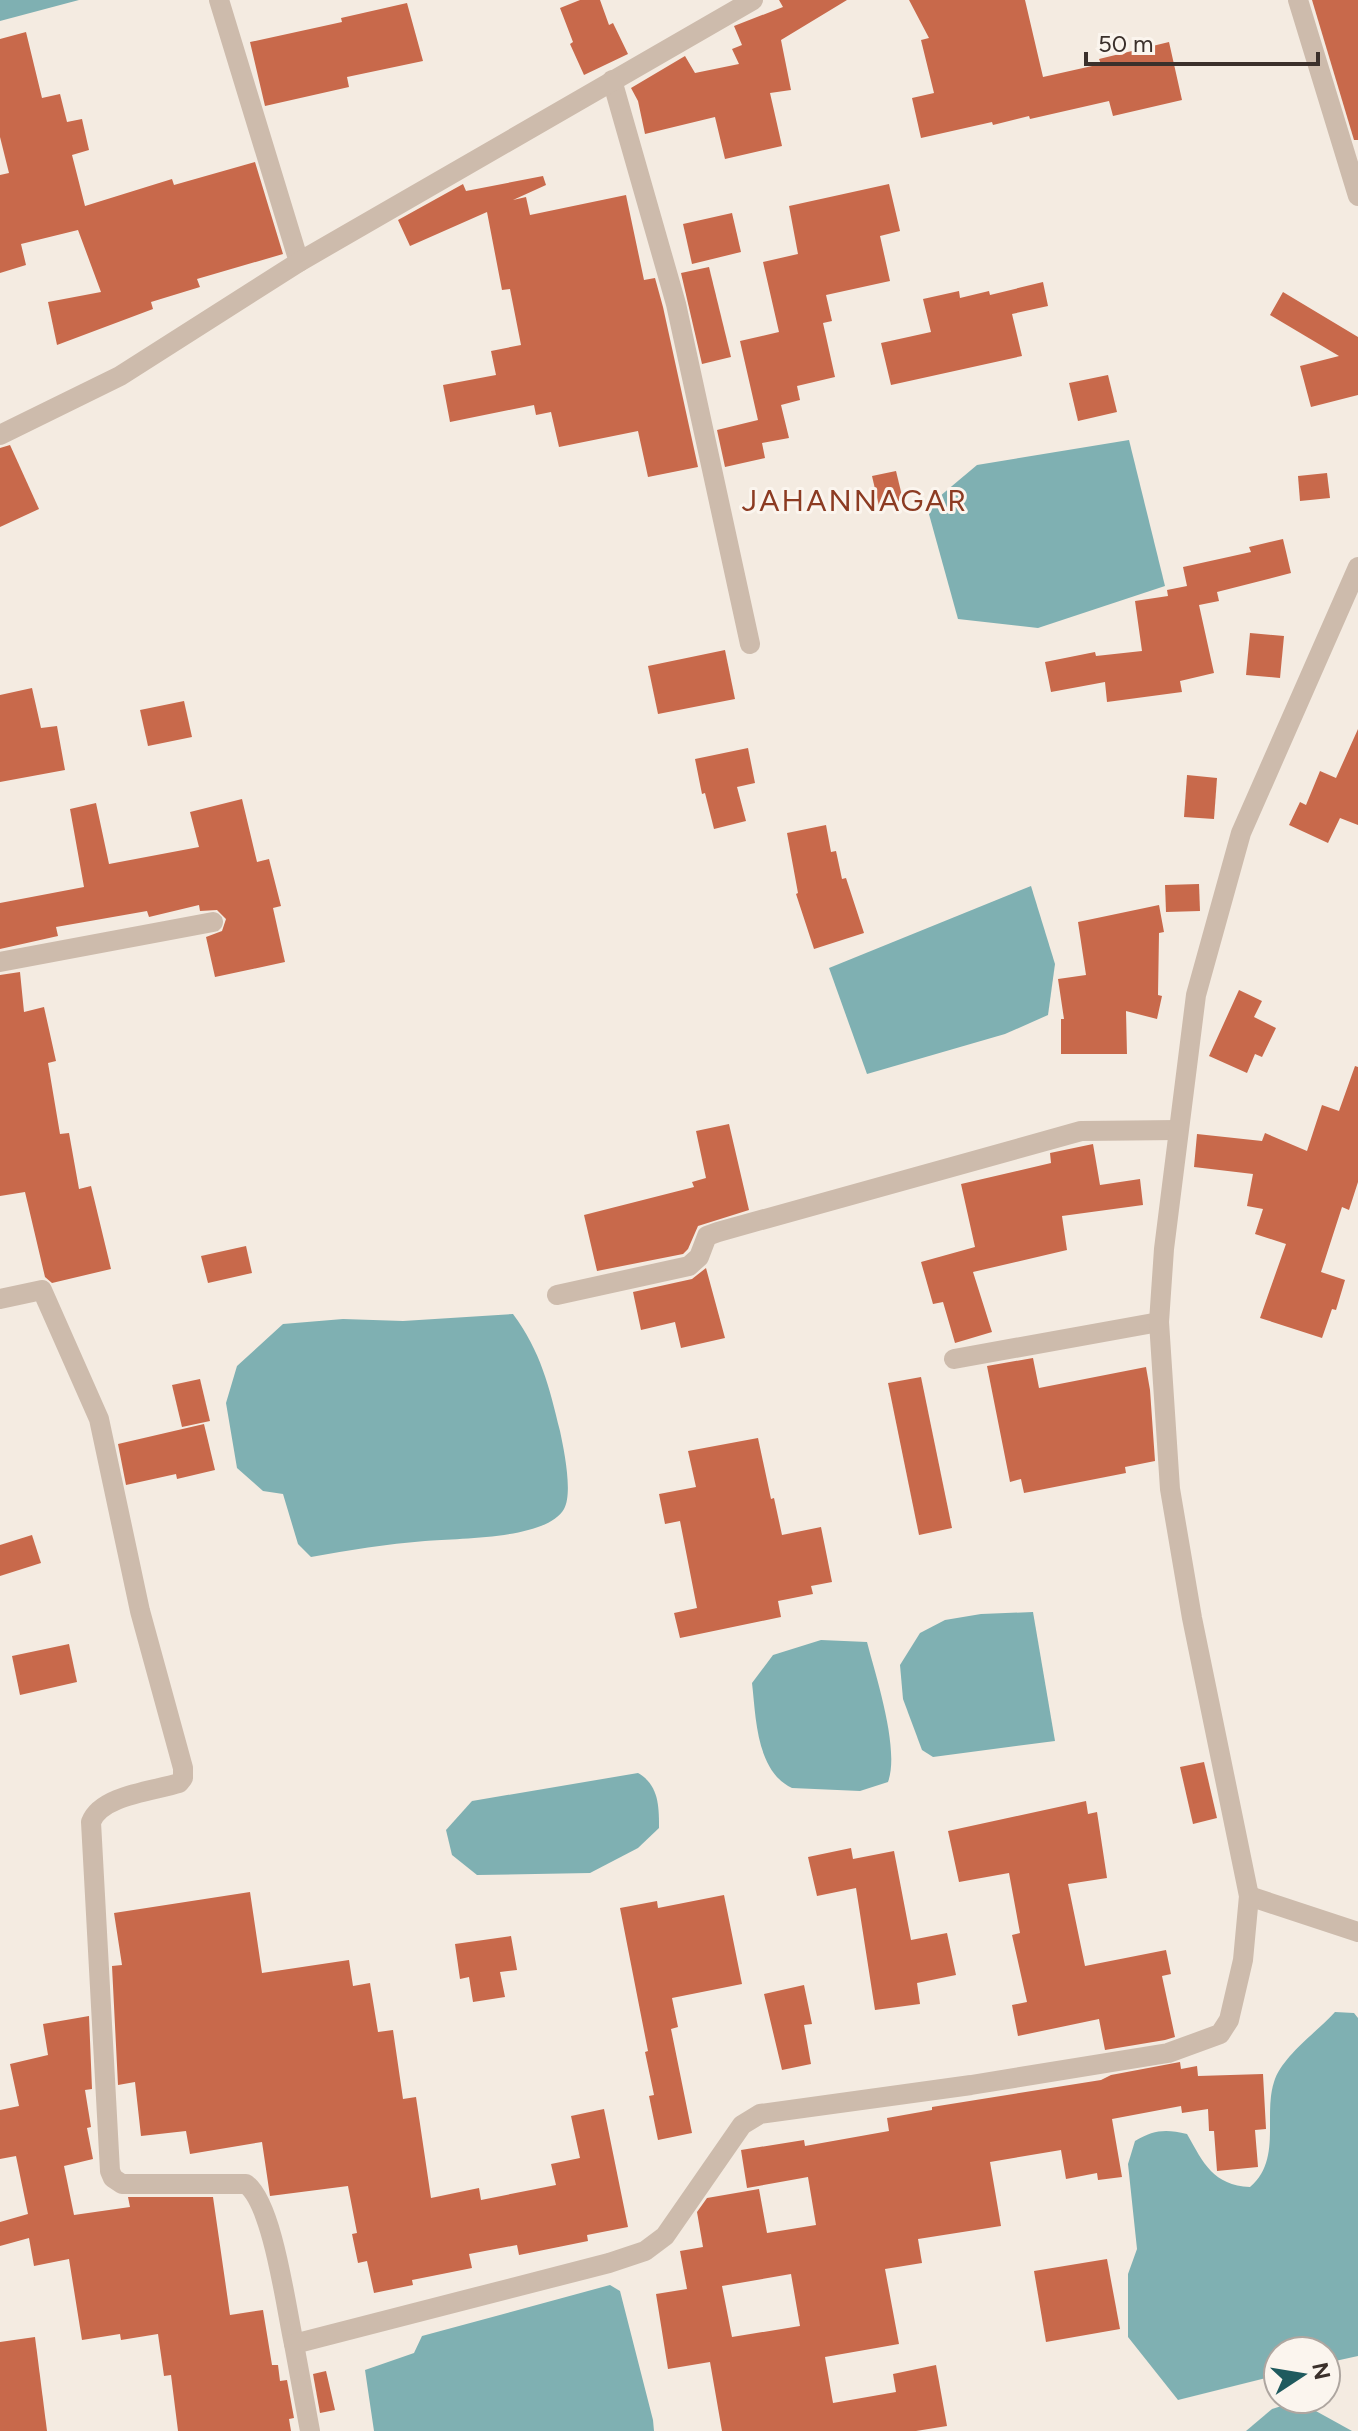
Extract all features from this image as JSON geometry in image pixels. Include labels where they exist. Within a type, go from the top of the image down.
[{"type":"street","points":[[219,0],[299,262]]},
{"type":"street","points":[[0,435],[120,376],[299,262],[753,0]]},
{"type":"street","points":[[1298,0],[1353,162],[1358,196]]},
{"type":"street","points":[[612,80],[676,304],[750,644]]},
{"type":"street","points":[[294,2344],[645,2251],[665,2236],[742,2125],[760,2114],[971,2085],[1168,2053],[1220,2034],[1229,2020],[1243,1960],[1249,1896],[1192,1618],[1170,1489],[1159,1322],[1164,1249],[1196,995],[1241,833],[1358,567]]},
{"type":"street","points":[[0,962],[213,922]]},
{"type":"street","points":[[557,1295],[689,1266],[699,1257],[707,1236],[718,1232],[1081,1131],[1178,1130]]},
{"type":"street","points":[[0,1299],[42,1290],[99,1419],[140,1611],[183,1768],[183,1778],[179,1783],[116,1800],[99,1809],[91,1822],[110,2171],[113,2178],[122,2184],[246,2184],[254,2190],[265,2213],[310,2431]]},
{"type":"street","points":[[954,1359],[1159,1322]]},
{"type":"street","points":[[1249,1896],[1358,1932]]},
{"type":"water","points":[[0,0],[79,0],[0,21]]},
{"type":"water","points":[[1129,440],[1165,586],[1038,628],[958,619],[927,507],[977,465]]},
{"type":"water","points":[[1031,886],[1055,964],[1048,1015],[1005,1034],[867,1074],[829,968]]},
{"type":"water","points":[[513,1314],[531,1342],[543,1370],[562,1439],[568,1493],[564,1509],[554,1519],[539,1527],[500,1536],[396,1544],[311,1557],[298,1544],[283,1494],[263,1491],[237,1468],[226,1403],[237,1366],[283,1324]]},
{"type":"water","points":[[1033,1612],[1055,1741],[933,1757],[922,1750],[903,1699],[900,1665],[920,1633],[945,1620],[981,1614]]},
{"type":"water","points":[[821,1640],[867,1642],[889,1732],[891,1768],[888,1782],[860,1791],[792,1788],[771,1769],[760,1742],[752,1683],[773,1655]]},
{"type":"water","points":[[638,1773],[654,1790],[659,1828],[638,1848],[590,1873],[477,1875],[452,1855],[446,1830],[472,1801]]},
{"type":"water","points":[[1335,2012],[1354,2013],[1358,2018],[1358,2356],[1342,2360],[1342,2335],[1262,2335],[1262,2379],[1178,2400],[1128,2337],[1128,2274],[1137,2249],[1128,2164],[1135,2141],[1160,2132],[1187,2134],[1218,2177],[1250,2187],[1260,2176],[1269,2151],[1274,2082],[1292,2054]]},
{"type":"water","points":[[610,2285],[620,2291],[654,2431],[374,2431],[365,2370],[414,2353],[422,2336]]},
{"type":"water","points":[[1265,2415],[1323,2415],[1352,2431],[1246,2431]]},
{"type":"building","points":[[580,0],[600,0],[609,25],[613,23],[628,54],[584,75],[570,44],[573,42],[560,8]]},
{"type":"building","points":[[779,0],[847,0],[781,40],[791,90],[770,93],[782,146],[725,159],[715,117],[645,134],[638,101],[631,88],[685,56],[695,73],[739,64],[732,49],[742,45],[734,26],[783,7]]},
{"type":"building","points":[[909,0],[1025,0],[1043,77],[1101,64],[1099,59],[1169,42],[1182,100],[1113,116],[1109,101],[1030,119],[1029,116],[993,125],[992,122],[921,138],[912,98],[934,93],[921,40],[929,38]]},
{"type":"building","points":[[1312,0],[1358,0],[1358,140],[1354,140]]},
{"type":"building","points":[[407,3],[423,61],[347,77],[349,87],[265,106],[250,42],[342,22],[341,18]]},
{"type":"building","points":[[26,32],[42,98],[60,94],[67,122],[82,119],[89,150],[72,155],[85,206],[172,179],[174,185],[255,162],[283,254],[197,279],[200,287],[151,302],[153,309],[57,345],[48,302],[101,292],[78,230],[21,244],[26,265],[0,273],[0,175],[9,173],[0,137],[0,39]]},
{"type":"building","points":[[543,176],[546,185],[513,200],[526,197],[530,215],[626,195],[644,280],[655,278],[663,307],[698,467],[648,477],[638,431],[559,447],[551,412],[536,415],[534,405],[450,422],[443,385],[496,375],[491,351],[521,345],[510,289],[502,290],[487,212],[410,246],[398,220],[463,184],[466,191]]},
{"type":"building","points":[[889,184],[900,231],[880,236],[890,281],[826,295],[832,321],[823,323],[835,377],[797,386],[800,400],[781,405],[789,438],[762,443],[765,458],[725,467],[717,430],[758,420],[740,341],[779,332],[763,262],[798,254],[789,206]]},
{"type":"building","points":[[732,213],[741,252],[692,264],[683,224]]},
{"type":"building","points":[[709,267],[731,357],[702,364],[681,273]]},
{"type":"building","points":[[1043,282],[1048,306],[1012,314],[1022,356],[891,385],[881,343],[931,332],[923,299],[959,291],[960,298],[989,291],[990,295]]},
{"type":"building","points":[[1283,292],[1358,337],[1358,395],[1311,407],[1300,366],[1339,356],[1270,315]]},
{"type":"building","points":[[1108,375],[1117,412],[1078,421],[1069,383]]},
{"type":"building","points":[[10,445],[39,509],[0,527],[0,448]]},
{"type":"building","points":[[896,471],[903,500],[879,506],[872,476]]},
{"type":"building","points":[[1327,473],[1330,498],[1300,501],[1298,476]]},
{"type":"building","points":[[1283,539],[1291,573],[1217,592],[1219,601],[1199,605],[1214,673],[1180,681],[1182,692],[1107,702],[1105,682],[1051,692],[1045,662],[1095,652],[1096,656],[1142,651],[1135,601],[1168,596],[1167,590],[1187,586],[1183,567],[1251,552],[1249,547]]},
{"type":"building","points":[[1250,633],[1284,636],[1280,678],[1246,675]]},
{"type":"building","points":[[725,650],[735,699],[658,714],[648,666]]},
{"type":"building","points":[[32,688],[41,728],[57,726],[65,770],[0,782],[0,695]]},
{"type":"building","points":[[184,701],[192,737],[148,746],[140,710]]},
{"type":"building","points":[[1358,729],[1358,825],[1340,818],[1328,843],[1289,825],[1300,802],[1306,805],[1320,771],[1336,778]]},
{"type":"building","points":[[748,748],[755,783],[737,787],[746,821],[714,829],[705,793],[702,794],[695,759]]},
{"type":"building","points":[[1187,775],[1217,778],[1214,819],[1184,817]]},
{"type":"building","points":[[242,799],[257,862],[269,859],[281,906],[273,908],[285,962],[215,977],[206,937],[222,931],[226,919],[217,910],[200,911],[199,905],[149,917],[147,911],[56,927],[58,936],[0,949],[0,903],[84,887],[70,809],[96,803],[109,864],[199,847],[190,812]]},
{"type":"building","points":[[826,825],[831,852],[836,851],[842,879],[846,878],[864,933],[814,949],[796,894],[787,833]]},
{"type":"building","points":[[1199,884],[1200,911],[1166,912],[1165,885]]},
{"type":"building","points":[[1159,905],[1164,932],[1159,933],[1158,995],[1162,996],[1157,1019],[1126,1011],[1127,1054],[1061,1054],[1061,1019],[1064,1019],[1058,979],[1086,975],[1078,922]]},
{"type":"building","points":[[20,972],[24,1012],[44,1007],[56,1061],[48,1063],[60,1134],[69,1133],[79,1189],[91,1186],[111,1269],[52,1283],[45,1277],[25,1192],[0,1196],[0,975]]},
{"type":"building","points":[[1239,990],[1262,1001],[1254,1017],[1276,1028],[1262,1057],[1255,1054],[1247,1073],[1209,1056]]},
{"type":"building","points":[[1355,1066],[1358,1067],[1358,1182],[1349,1210],[1342,1207],[1321,1272],[1345,1280],[1336,1310],[1332,1309],[1322,1338],[1260,1318],[1286,1244],[1255,1234],[1263,1209],[1247,1206],[1253,1174],[1194,1167],[1197,1134],[1262,1141],[1265,1133],[1307,1151],[1322,1105],[1339,1111]]},
{"type":"building","points":[[729,1124],[749,1210],[698,1226],[683,1254],[597,1271],[584,1215],[694,1187],[692,1182],[706,1178],[696,1131]]},
{"type":"building","points":[[1093,1144],[1100,1185],[1140,1179],[1143,1205],[1062,1216],[1067,1250],[973,1272],[992,1332],[955,1343],[943,1302],[933,1304],[921,1262],[975,1247],[961,1184],[1051,1163],[1050,1153]]},
{"type":"building","points":[[246,1246],[252,1273],[208,1283],[201,1256]]},
{"type":"building","points":[[706,1268],[725,1338],[681,1348],[675,1322],[641,1330],[633,1292],[692,1279]]},
{"type":"building","points":[[1033,1358],[1039,1388],[1146,1367],[1155,1461],[1125,1467],[1126,1473],[1024,1493],[1021,1479],[1010,1482],[987,1366]]},
{"type":"building","points":[[921,1377],[952,1528],[919,1535],[888,1383]]},
{"type":"building","points":[[200,1379],[210,1421],[182,1427],[172,1385]]},
{"type":"building","points":[[204,1424],[215,1470],[177,1479],[176,1474],[126,1485],[118,1444]]},
{"type":"building","points":[[758,1438],[782,1535],[821,1527],[832,1582],[811,1586],[813,1594],[778,1601],[781,1617],[680,1638],[674,1613],[697,1608],[680,1521],[665,1524],[659,1494],[696,1487],[688,1451]]},
{"type":"building","points":[[32,1535],[41,1563],[0,1576],[0,1545]]},
{"type":"building","points":[[69,1644],[77,1682],[20,1695],[12,1656]]},
{"type":"building","points":[[1204,1762],[1217,1818],[1193,1824],[1180,1767]]},
{"type":"building","points":[[1086,1801],[1088,1814],[1097,1812],[1107,1878],[1068,1884],[1085,1966],[1166,1950],[1171,1974],[1162,1976],[1175,2037],[1105,2050],[1099,2019],[1018,2036],[1012,2005],[1027,2002],[1012,1935],[1020,1933],[1009,1873],[959,1882],[948,1831]]},
{"type":"building","points":[[851,1848],[853,1859],[894,1851],[911,1940],[947,1933],[956,1975],[917,1983],[920,2004],[875,2010],[856,1888],[817,1896],[808,1857]]},
{"type":"building","points":[[250,1892],[262,1973],[349,1960],[353,1986],[370,1983],[378,2032],[393,2030],[403,2099],[416,2097],[431,2198],[479,2188],[481,2200],[556,2185],[551,2164],[580,2158],[571,2116],[604,2109],[628,2227],[587,2235],[588,2241],[519,2255],[517,2245],[469,2254],[472,2268],[412,2280],[413,2285],[374,2293],[367,2261],[358,2263],[352,2234],[357,2233],[348,2186],[270,2196],[262,2142],[190,2154],[186,2131],[141,2136],[135,2082],[118,2085],[112,1966],[122,1965],[114,1913]]},
{"type":"building","points":[[724,1895],[742,1984],[672,1998],[678,2027],[671,2029],[692,2133],[658,2140],[649,2096],[654,2095],[645,2052],[648,2051],[620,1908],[657,1901],[658,1908]]},
{"type":"building","points":[[511,1936],[517,1970],[500,1972],[505,1997],[473,2002],[469,1977],[460,1979],[455,1944]]},
{"type":"building","points":[[804,1985],[812,2024],[804,2025],[811,2064],[782,2070],[764,1994]]},
{"type":"building","points":[[89,2016],[92,2089],[85,2090],[93,2159],[64,2166],[74,2215],[130,2207],[128,2197],[213,2197],[230,2315],[263,2310],[272,2365],[278,2365],[280,2381],[287,2380],[294,2418],[289,2419],[291,2431],[178,2431],[171,2375],[164,2376],[158,2334],[121,2340],[120,2334],[82,2340],[69,2259],[34,2266],[29,2238],[0,2246],[0,2222],[28,2214],[16,2156],[0,2159],[0,2110],[19,2106],[10,2064],[48,2055],[43,2024]]},
{"type":"building","points":[[1180,2062],[1181,2069],[1197,2066],[1198,2076],[1263,2074],[1266,2129],[1255,2130],[1258,2167],[1217,2171],[1214,2131],[1209,2131],[1208,2109],[1182,2113],[1181,2106],[1112,2119],[1122,2177],[1098,2180],[1097,2173],[1066,2179],[1061,2150],[990,2162],[1001,2226],[918,2239],[922,2263],[885,2269],[899,2344],[825,2357],[833,2403],[896,2392],[893,2374],[936,2365],[947,2426],[916,2431],[722,2431],[710,2362],[668,2369],[656,2294],[687,2289],[680,2251],[703,2247],[697,2212],[707,2198],[759,2189],[767,2233],[816,2225],[808,2177],[747,2188],[741,2150],[804,2140],[805,2146],[889,2131],[887,2118],[932,2110],[932,2107],[1101,2080],[1111,2075]],"holes":[[[791,2274],[800,2326],[732,2337],[722,2286]]]},
{"type":"building","points":[[1107,2259],[1120,2329],[1046,2342],[1034,2271]]},
{"type":"building","points":[[35,2337],[47,2431],[0,2431],[0,2342]]},
{"type":"building","points":[[326,2371],[335,2410],[320,2413],[313,2374]]},
{"type":"district","name":"JAHANNAGAR","points":[[855,501]]}]
